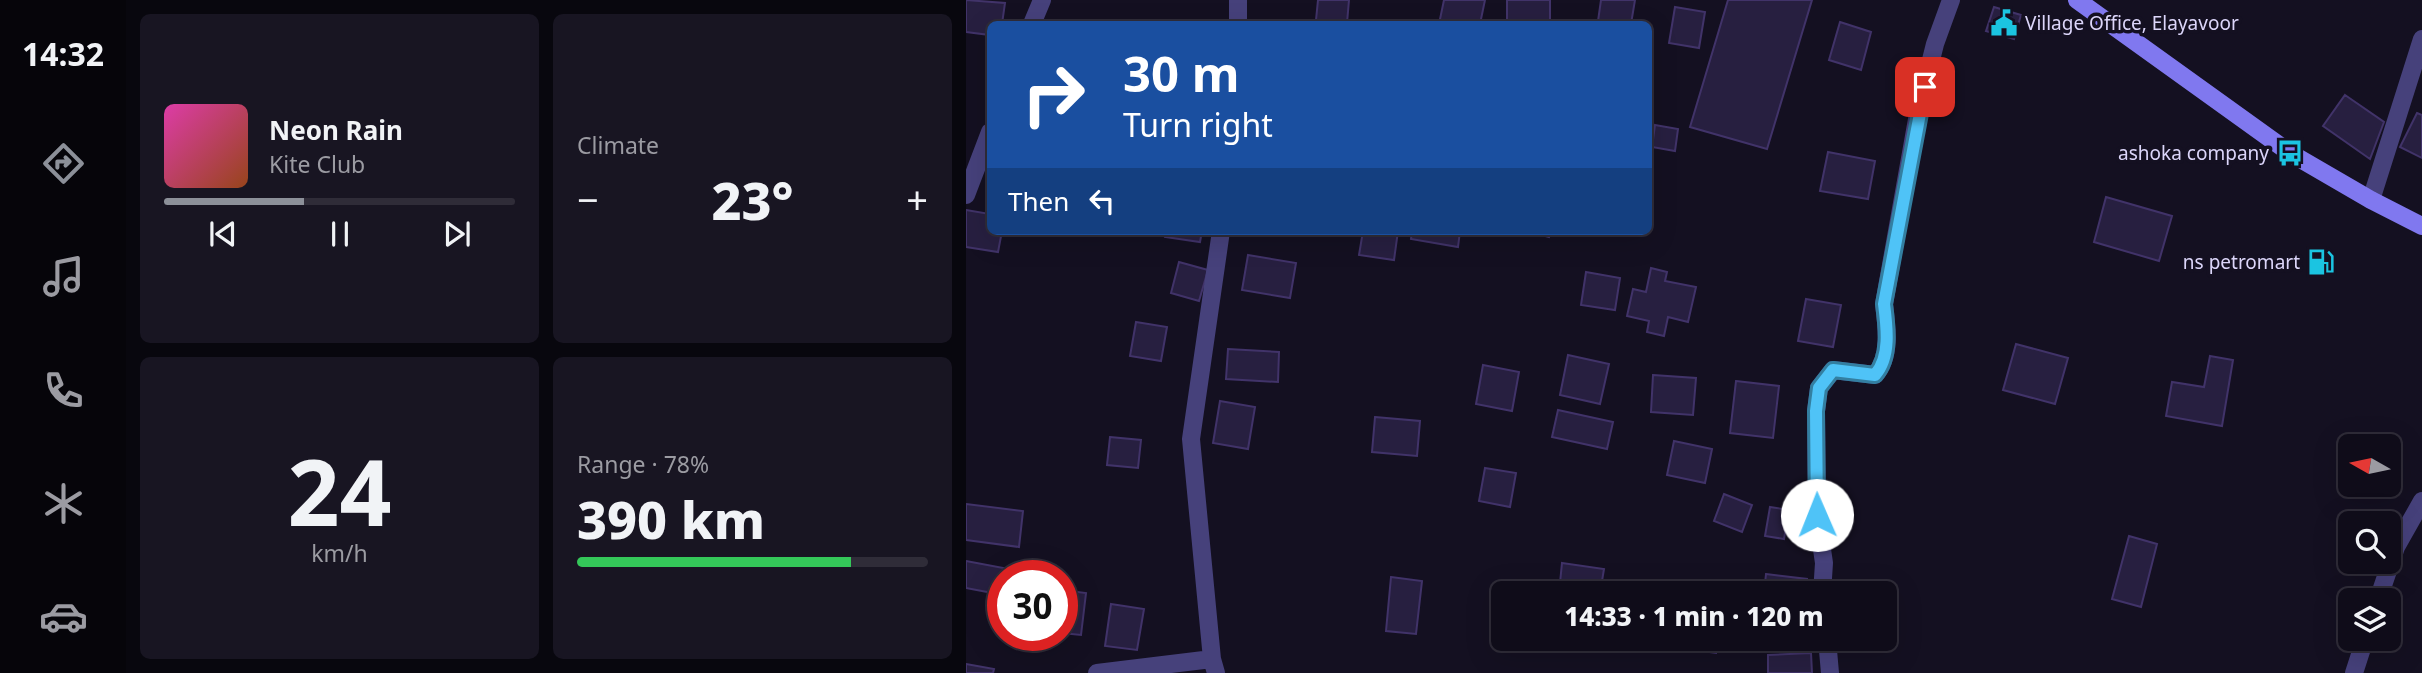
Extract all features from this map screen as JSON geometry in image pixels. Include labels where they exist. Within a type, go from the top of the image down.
[{"type":"main road","points":[[2077,0],[2290,153],[2371,201],[2422,226]]},
{"type":"street","points":[[1033,21],[1042,0]]},
{"type":"street","points":[[1238,0],[1238,21]]},
{"type":"street","points":[[1823,581],[1824,563],[1817,515],[1816,483],[1819,388],[1833,370],[1875,375],[1882,367],[1887,328],[1884,304],[1919,108],[1935,44],[1951,0]]},
{"type":"street","points":[[2371,201],[2422,39]]},
{"type":"street","points":[[966,195],[987,140]]},
{"type":"street","points":[[1097,673],[1214,666],[1191,439],[1220,235]]},
{"type":"street","points":[[2382,588],[2396,547],[2422,501]]},
{"type":"street","points":[[1828,651],[1830,673]]},
{"type":"street","points":[[2354,673],[2361,651]]},
{"type":"building","points":[[966,0],[1005,3],[1002,21],[987,21],[987,35],[966,32]]},
{"type":"building","points":[[1318,0],[1349,0],[1347,21],[1316,20]]},
{"type":"building","points":[[1444,0],[1485,0],[1481,21],[1440,21]]},
{"type":"building","points":[[1507,0],[1550,0],[1550,21],[1507,21]]},
{"type":"building","points":[[1601,0],[1635,0],[1632,21],[1598,21]]},
{"type":"building","points":[[1728,0],[1812,0],[1767,149],[1690,127]]},
{"type":"building","points":[[1675,7],[1705,12],[1699,48],[1669,43]]},
{"type":"building","name":"Village Office, Elayavoor","points":[[1994,7],[2021,15],[2014,39],[1986,31]]},
{"type":"building","points":[[1840,22],[1871,32],[1861,70],[1829,60]]},
{"type":"building","points":[[2345,95],[2384,122],[2370,159],[2323,126]]},
{"type":"building","points":[[2417,113],[2422,115],[2422,158],[2400,147]]},
{"type":"building","points":[[1655,125],[1678,129],[1675,151],[1652,147]]},
{"type":"building","points":[[1828,152],[1875,161],[1868,199],[1820,191]]},
{"type":"building","points":[[2106,197],[2172,216],[2159,261],[2094,242]]},
{"type":"building","points":[[966,210],[987,214],[987,235],[1001,235],[998,252],[966,247]]},
{"type":"building","points":[[1165,235],[1201,235],[1200,242]]},
{"type":"building","points":[[1362,235],[1397,235],[1394,260],[1359,255]]},
{"type":"building","points":[[1412,235],[1460,235],[1458,247],[1411,239]]},
{"type":"building","points":[[1248,255],[1296,263],[1290,298],[1242,290]]},
{"type":"building","points":[[1179,262],[1208,270],[1199,301],[1171,293]]},
{"type":"building","points":[[1651,268],[1667,272],[1665,281],[1696,287],[1688,322],[1668,317],[1664,336],[1647,332],[1649,321],[1627,316],[1633,289],[1646,292]]},
{"type":"building","points":[[1586,272],[1620,278],[1615,310],[1581,305]]},
{"type":"building","points":[[1806,299],[1841,305],[1833,347],[1798,341]]},
{"type":"building","points":[[1136,322],[1167,327],[1161,361],[1130,356]]},
{"type":"building","points":[[2016,344],[2068,358],[2055,404],[2003,390]]},
{"type":"building","points":[[1228,349],[1279,352],[1278,382],[1226,379]]},
{"type":"building","points":[[1568,355],[1609,364],[1600,404],[1560,395]]},
{"type":"building","points":[[2210,356],[2233,360],[2222,426],[2166,416],[2172,382],[2204,387]]},
{"type":"building","points":[[1483,365],[1519,372],[1512,411],[1476,404]]},
{"type":"building","points":[[1653,375],[1696,378],[1693,415],[1651,412]]},
{"type":"building","points":[[1736,381],[1779,386],[1773,438],[1730,433]]},
{"type":"building","points":[[1220,401],[1255,407],[1248,449],[1213,443]]},
{"type":"building","points":[[1558,410],[1613,422],[1607,449],[1552,437]]},
{"type":"building","points":[[1375,417],[1420,421],[1417,456],[1372,452]]},
{"type":"building","points":[[1110,437],[1141,440],[1138,468],[1107,465]]},
{"type":"building","points":[[1674,441],[1712,449],[1705,483],[1667,475]]},
{"type":"building","points":[[1485,468],[1516,473],[1510,507],[1479,501]]},
{"type":"building","points":[[1724,494],[1752,505],[1742,532],[1714,521]]},
{"type":"building","points":[[966,504],[1023,511],[1019,547],[966,540]]},
{"type":"building","points":[[1770,507],[1789,510],[1784,539],[1765,536]]},
{"type":"building","points":[[2129,536],[2157,544],[2141,607],[2112,599]]},
{"type":"building","points":[[966,561],[987,565],[987,592],[966,588]]},
{"type":"building","points":[[1562,563],[1604,569],[1602,581],[1560,581]]},
{"type":"building","points":[[1766,574],[1807,579],[1807,581],[1765,581]]},
{"type":"building","points":[[1391,577],[1422,581],[1416,634],[1386,631]]},
{"type":"building","points":[[1078,592],[1086,593],[1081,635],[1078,635]]},
{"type":"building","points":[[1111,604],[1144,609],[1137,650],[1105,646]]},
{"type":"building","points":[[1811,653],[1812,673],[1768,673],[1768,655]]},
{"type":"building","points":[[966,664],[994,669],[993,673],[966,673]]},
{"type":"place","name":"Village Office, Elayavoor","points":[[2004,23]]},
{"type":"place","name":"ashoka company","points":[[2290,153]]},
{"type":"place","name":"ns petromart","points":[[2321,262]]},
{"type":"route","points":[[1817,515],[1816,411],[1819,388],[1833,370],[1875,375],[1882,367],[1887,328],[1884,304],[1925,87]]}]
